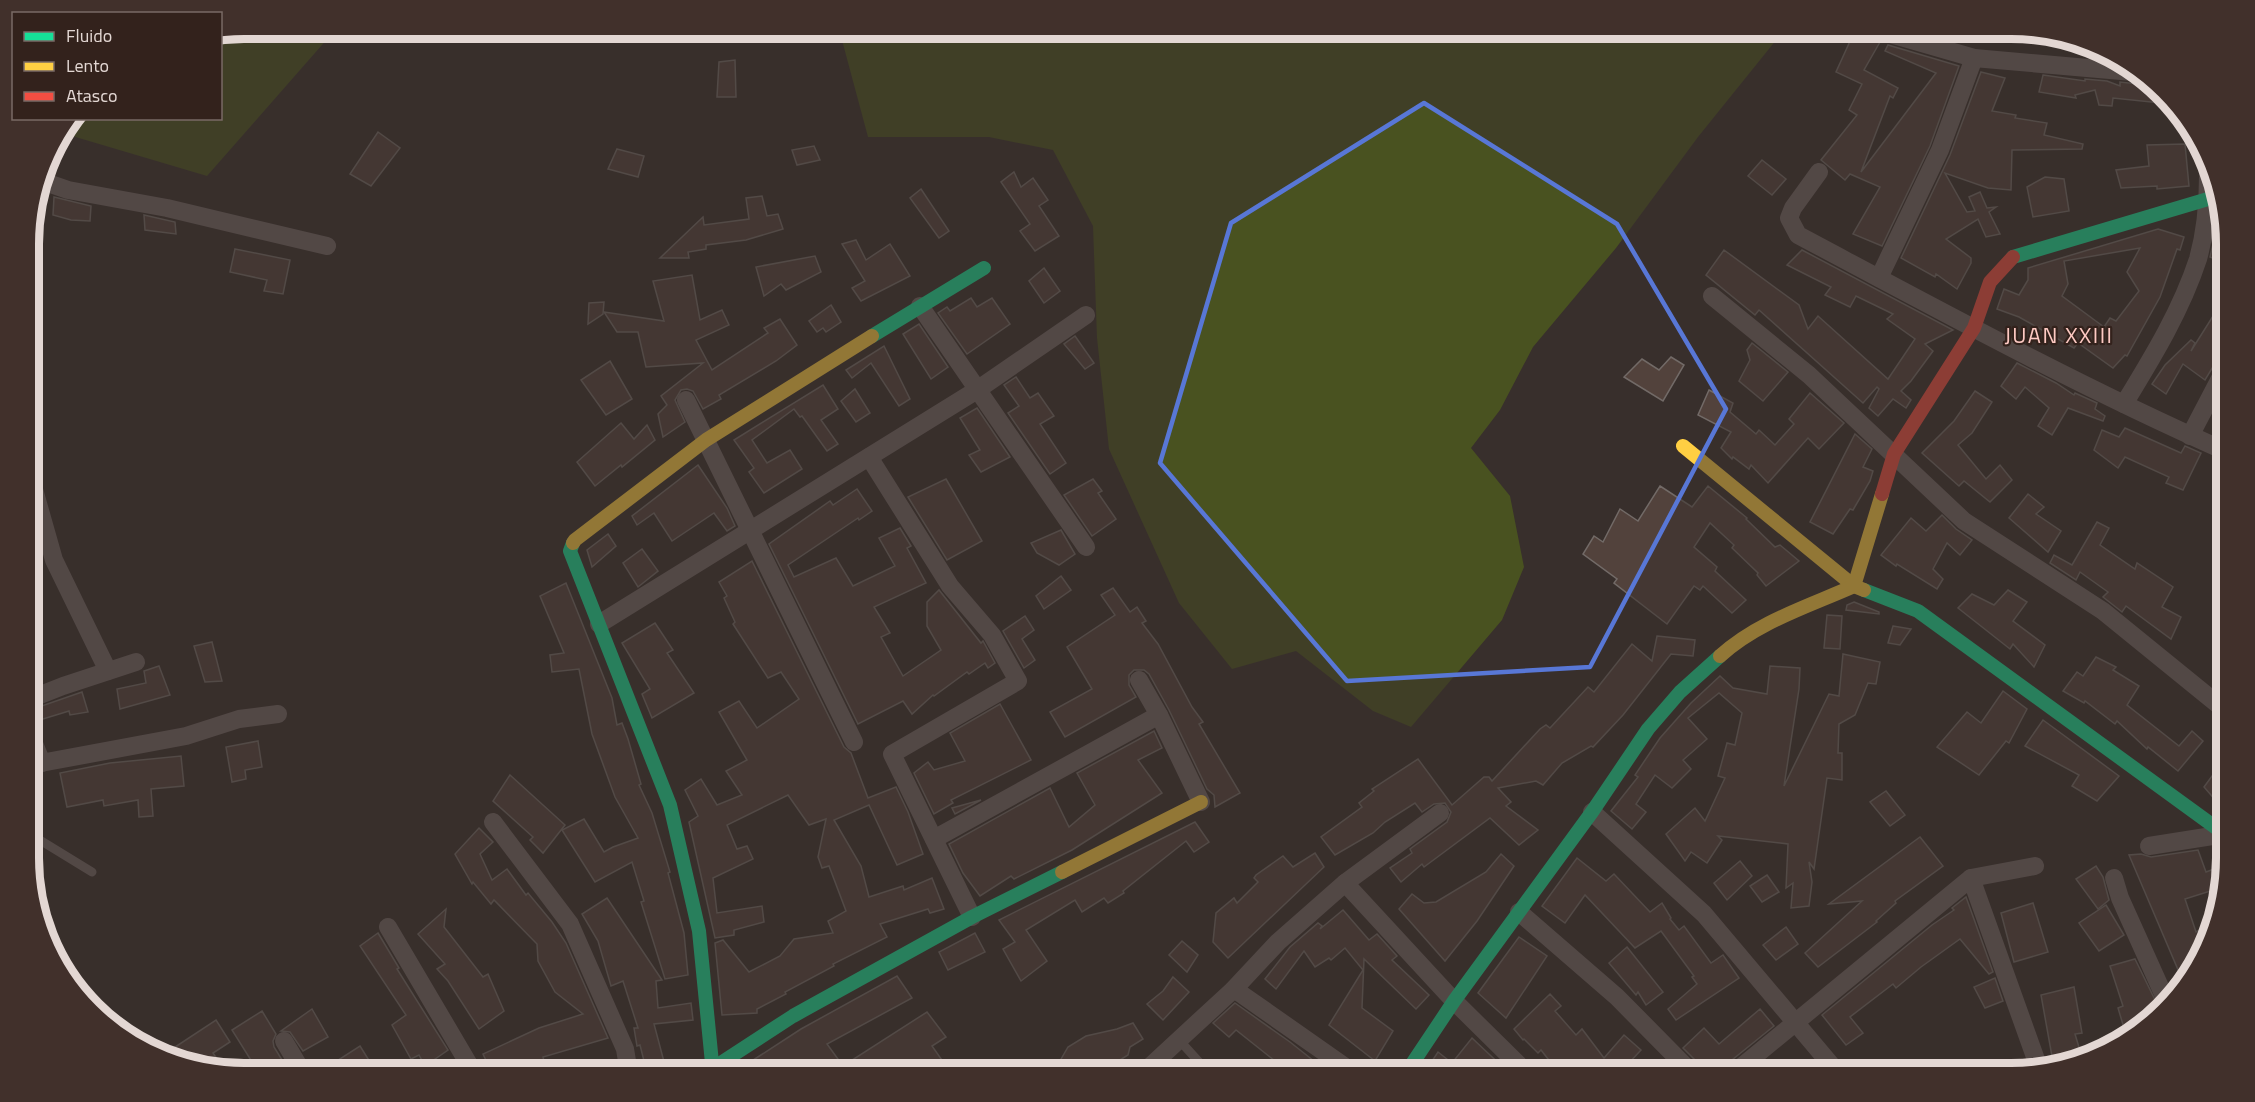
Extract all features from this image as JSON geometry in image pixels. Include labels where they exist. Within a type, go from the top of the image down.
[{"type":"street","points":[[1908,39],[1974,58],[2121,71]]},
{"type":"street","points":[[1879,278],[1940,150],[1974,58]]},
{"type":"street","points":[[1820,172],[1793,208],[1789,218],[1798,235],[1974,328],[2124,404],[2216,447]]},
{"type":"street","points":[[49,183],[68,190],[167,208],[327,246]]},
{"type":"street","points":[[1413,1063],[1454,1001],[1592,812],[1648,729],[1680,692],[1733,644],[1776,620],[1854,586],[1894,454],[1974,328],[1990,282],[2014,256],[2211,203]]},
{"type":"street","points":[[2124,404],[2166,335],[2198,259],[2213,212]]},
{"type":"street","points":[[712,1063],[699,931],[670,805],[570,551],[571,546],[575,540],[706,440],[984,268]]},
{"type":"street","points":[[1712,296],[1809,375],[1964,521],[2103,611],[2216,703]]},
{"type":"street","points":[[920,306],[1086,547]]},
{"type":"street","points":[[599,624],[977,390],[1086,315]]},
{"type":"street","points":[[2190,436],[2216,386]]},
{"type":"street","points":[[686,400],[854,742]]},
{"type":"street","points":[[1683,446],[1854,586],[1918,611],[2216,828]]},
{"type":"street","points":[[868,457],[950,586],[992,635],[1018,681],[892,754],[972,917]]},
{"type":"street","points":[[39,507],[54,560],[108,671]]},
{"type":"street","points":[[39,696],[136,662]]},
{"type":"street","points":[[725,1063],[793,1016],[972,917],[1201,802],[1159,715],[1139,680]]},
{"type":"street","points":[[39,763],[186,736],[239,718],[278,714]]},
{"type":"street","points":[[934,839],[1159,715]]},
{"type":"street","points":[[1592,812],[1704,914],[1830,1063]]},
{"type":"street","points":[[1155,1063],[1234,989],[1278,942],[1345,883],[1440,813]]},
{"type":"street","points":[[493,822],[570,924],[625,1049],[627,1063]]},
{"type":"street","points":[[2149,846],[2216,836]]},
{"type":"street","points":[[1746,1063],[1971,878],[2035,866]]},
{"type":"street","points":[[1971,878],[2037,1061]]},
{"type":"street","points":[[2114,878],[2120,898],[2163,995]]},
{"type":"street","points":[[1345,883],[1454,1001],[1517,1063]]},
{"type":"street","points":[[1519,912],[1617,997],[1682,1063]]},
{"type":"street","points":[[388,927],[468,1063]]},
{"type":"street","points":[[1234,989],[1340,1063]]},
{"type":"street","points":[[284,1041],[297,1063]]},
{"type":"lane","points":[[39,840],[92,872]]},
{"type":"lane","points":[[1180,1041],[1200,1063]]},
{"type":"highlighted area","points":[[1424,103],[1617,224],[1726,409],[1590,667],[1347,681],[1160,463],[1231,223]]},
{"type":"green space","points":[[327,39],[207,176],[70,135],[80,120],[222,120],[222,40]]},
{"type":"green space","points":[[842,39],[1777,39],[1698,137],[1616,248],[1533,347],[1500,410],[1471,448],[1510,496],[1524,567],[1502,620],[1411,727],[1373,711],[1296,651],[1232,669],[1179,603],[1109,449],[1097,338],[1093,226],[1053,150],[989,137],[868,137]]},
{"type":"building","points":[[1851,39],[1871,39],[1880,42],[1864,70],[1898,88],[1893,98],[1890,96],[1861,172],[1936,73],[1885,51],[1888,45],[1959,66],[1930,146],[1882,246],[1853,234],[1880,187],[1850,174],[1845,180],[1821,160],[1857,115],[1849,110],[1862,84],[1836,72]]},
{"type":"building","points":[[735,60],[736,97],[717,97],[719,62]]},
{"type":"building","points":[[1981,72],[2005,78],[1992,111],[2016,115],[2015,118],[2047,123],[2044,135],[2083,144],[2082,149],[2012,150],[2011,190],[1988,188],[1945,173],[1967,212],[1975,211],[1969,197],[1980,192],[1987,208],[1996,207],[1989,212],[2000,234],[1986,237],[1978,219],[1946,239],[1971,258],[1971,263],[1957,289],[1936,274],[1935,277],[1901,258],[1950,155]]},
{"type":"building","points":[[2043,75],[2085,81],[2085,79],[2107,81],[2120,86],[2120,82],[2138,83],[2159,103],[2113,98],[2112,106],[2099,105],[2095,90],[2075,95],[2076,98],[2039,92]]},
{"type":"building","points":[[378,132],[400,148],[371,186],[350,174]]},
{"type":"building","points":[[2185,144],[2189,186],[2157,189],[2157,186],[2121,188],[2116,170],[2149,166],[2147,145]]},
{"type":"building","points":[[814,146],[820,160],[797,165],[792,150]]},
{"type":"building","points":[[617,149],[644,156],[638,177],[608,169]]},
{"type":"building","points":[[1762,160],[1786,179],[1772,195],[1748,176]]},
{"type":"building","points":[[1014,172],[1021,187],[1033,178],[1048,200],[1039,206],[1059,236],[1035,251],[1020,231],[1030,224],[1001,182]]},
{"type":"building","points":[[2045,177],[2064,179],[2069,211],[2033,217],[2027,187]]},
{"type":"building","points":[[921,189],[949,231],[939,238],[910,198]]},
{"type":"building","points":[[762,196],[767,216],[778,214],[783,229],[746,240],[706,245],[706,249],[688,252],[689,258],[660,258],[703,217],[704,225],[749,219],[746,198]]},
{"type":"building","points":[[54,197],[91,206],[90,221],[71,220],[53,215]]},
{"type":"building","points":[[144,215],[175,222],[176,234],[145,230]]},
{"type":"building","points":[[2158,229],[2184,237],[2180,250],[2177,249],[2160,297],[2127,356],[2125,355],[2113,368],[2078,343],[2074,348],[2019,317],[1997,309],[2004,289],[2019,295],[2028,280],[2028,268]],"holes":[[[2140,248],[2127,272],[2139,291],[2116,321],[2110,318],[2104,327],[2062,296],[2068,284],[2064,261]]]},
{"type":"building","points":[[2215,236],[2216,259],[2210,257]]},
{"type":"building","points":[[856,240],[866,260],[890,244],[910,276],[861,301],[852,288],[865,281],[842,244]]},
{"type":"building","points":[[235,249],[290,260],[283,294],[264,291],[267,280],[230,272]]},
{"type":"building","points":[[1724,250],[1799,305],[1808,329],[1818,316],[1888,379],[1915,339],[1887,319],[1893,314],[1856,296],[1850,307],[1825,295],[1831,287],[1787,265],[1802,250],[1953,330],[1925,344],[1933,351],[1901,391],[1911,400],[1906,408],[1893,399],[1878,416],[1869,408],[1879,389],[1877,387],[1863,403],[1759,310],[1755,315],[1706,275]]},
{"type":"building","points":[[815,256],[821,272],[786,290],[781,284],[764,296],[756,267]]},
{"type":"building","points":[[1044,268],[1060,291],[1044,303],[1029,281]]},
{"type":"building","points":[[692,275],[700,320],[722,310],[729,325],[696,340],[712,370],[768,333],[764,328],[780,319],[797,345],[776,361],[719,395],[721,399],[703,409],[693,391],[681,390],[675,400],[685,422],[663,437],[658,414],[667,405],[661,396],[703,363],[646,367],[638,332],[617,332],[604,312],[664,321],[653,281]]},
{"type":"building","points":[[971,298],[977,307],[992,298],[1010,324],[967,354],[938,313],[947,307],[950,311]]},
{"type":"building","points":[[604,302],[603,314],[588,324],[589,303]]},
{"type":"building","points":[[831,305],[841,322],[826,332],[823,328],[817,332],[809,321]]},
{"type":"building","points":[[2216,311],[2216,362],[2205,380],[2183,364],[2166,394],[2152,384],[2165,365],[2191,340],[2195,343],[2191,351]]},
{"type":"building","points":[[919,324],[948,367],[931,379],[903,334]]},
{"type":"building","points":[[1075,336],[1094,363],[1085,369],[1064,344]]},
{"type":"building","points":[[1752,343],[1788,372],[1763,401],[1739,381],[1750,360],[1747,350]]},
{"type":"building","points":[[884,346],[910,399],[899,406],[871,363],[852,378],[846,370]]},
{"type":"building","points":[[1671,357],[1684,365],[1663,401],[1624,377],[1642,359],[1659,370]]},
{"type":"building","points":[[610,361],[632,399],[606,415],[581,380]]},
{"type":"building","points":[[2017,363],[2074,395],[2075,393],[2097,403],[2095,409],[2105,416],[2103,421],[2068,408],[2052,435],[2038,426],[2049,408],[2025,387],[2016,399],[2001,386]]},
{"type":"building","points":[[1016,377],[1030,398],[1038,393],[1054,416],[1040,424],[1066,463],[1050,474],[1008,413],[1019,406],[1004,385]]},
{"type":"building","points":[[823,385],[838,409],[821,420],[838,444],[827,451],[802,416],[800,417],[794,409],[752,440],[767,463],[790,450],[802,469],[764,493],[749,472],[754,468],[734,440]]},
{"type":"building","points":[[855,389],[870,413],[856,422],[841,401]]},
{"type":"building","points":[[1709,390],[1733,403],[1730,412],[1756,434],[1759,430],[1775,445],[1794,424],[1789,419],[1810,393],[1844,423],[1819,449],[1808,438],[1768,483],[1751,465],[1749,469],[1733,457],[1732,459],[1721,448],[1731,432],[1698,415]]},
{"type":"building","points":[[1975,391],[1992,402],[1972,433],[1958,445],[1986,479],[2000,465],[2012,480],[1990,502],[1964,481],[1959,486],[1922,453],[1954,421]]},
{"type":"building","points":[[977,408],[1010,457],[981,472],[969,455],[980,450],[960,418]]},
{"type":"building","points":[[621,423],[634,439],[647,425],[655,440],[595,486],[577,462]]},
{"type":"building","points":[[2125,428],[2181,453],[2185,446],[2201,453],[2183,490],[2166,483],[2169,477],[2125,457],[2118,468],[2094,450],[2102,430],[2119,437]]},
{"type":"building","points":[[1855,434],[1872,449],[1863,467],[1873,471],[1870,481],[1853,510],[1850,509],[1833,534],[1810,522]]},
{"type":"building","points":[[698,465],[727,508],[735,526],[727,531],[714,513],[672,541],[654,513],[637,525],[632,516]]},
{"type":"building","points":[[946,479],[982,541],[947,560],[908,497]]},
{"type":"building","points":[[1093,479],[1102,491],[1098,493],[1116,519],[1092,536],[1064,495]]},
{"type":"building","points":[[1660,486],[1692,507],[1708,486],[1747,518],[1775,547],[1780,545],[1799,561],[1766,586],[1757,575],[1758,573],[1732,548],[1734,545],[1710,523],[1694,547],[1717,567],[1715,571],[1746,600],[1732,613],[1703,586],[1700,590],[1694,586],[1667,624],[1614,583],[1617,579],[1583,554],[1594,536],[1603,542],[1620,509],[1638,521]]},
{"type":"building","points":[[857,489],[872,511],[788,565],[794,577],[836,558],[853,586],[895,566],[879,538],[900,528],[911,546],[907,548],[926,583],[874,607],[890,633],[881,637],[903,676],[941,650],[927,626],[927,602],[939,590],[981,643],[983,641],[995,663],[988,668],[985,663],[969,674],[967,672],[933,695],[912,714],[903,701],[858,724],[769,544],[830,501],[833,505]]},
{"type":"building","points":[[2028,494],[2044,507],[2036,514],[2061,531],[2048,552],[2009,518]]},
{"type":"building","points":[[1942,515],[1972,540],[1960,555],[1947,543],[1933,569],[1943,579],[1937,589],[1881,555],[1911,518],[1926,531]]},
{"type":"building","points":[[2097,522],[2109,528],[2100,545],[2135,569],[2137,563],[2173,587],[2162,607],[2181,617],[2171,639],[2126,606],[2122,612],[2103,597],[2108,592],[2080,572],[2076,580],[2050,563],[2054,555],[2072,565]]},
{"type":"building","points":[[1061,530],[1075,554],[1059,565],[1037,553],[1031,543]]},
{"type":"building","points":[[608,534],[616,546],[592,567],[587,550]]},
{"type":"building","points":[[642,549],[658,571],[638,587],[623,563]]},
{"type":"building","points":[[752,561],[844,747],[851,753],[868,798],[896,787],[923,854],[897,865],[869,805],[834,820],[861,866],[869,897],[903,886],[904,890],[932,878],[944,909],[930,913],[928,909],[880,924],[887,937],[833,964],[834,966],[785,992],[786,994],[757,1009],[757,1013],[722,1015],[715,943],[723,940],[749,972],[780,956],[794,939],[833,933],[828,921],[846,911],[829,866],[822,868],[818,857],[826,819],[809,825],[788,795],[727,825],[737,849],[747,846],[753,859],[713,878],[717,913],[762,906],[764,922],[734,930],[734,935],[715,938],[689,822],[698,816],[685,790],[701,779],[717,805],[742,795],[726,771],[747,760],[719,712],[739,701],[757,728],[799,699],[781,672],[768,678],[733,624],[735,622],[724,598],[727,596],[719,582]]},
{"type":"building","points":[[1061,576],[1071,590],[1044,609],[1036,596]]},
{"type":"building","points":[[566,583],[612,698],[617,725],[622,723],[628,739],[641,784],[639,785],[652,813],[670,872],[668,873],[684,933],[688,975],[665,979],[641,902],[644,901],[632,862],[595,882],[562,830],[584,819],[604,852],[638,838],[615,797],[592,734],[579,669],[552,672],[550,655],[564,653],[540,596]]},
{"type":"building","points":[[1113,588],[1130,612],[1137,607],[1146,621],[1142,623],[1158,644],[1192,707],[1203,722],[1199,724],[1240,793],[1215,807],[1214,795],[1207,789],[1169,710],[1149,674],[1144,670],[1134,670],[1129,675],[1129,685],[1136,697],[1065,737],[1050,712],[1092,689],[1067,647],[1115,615],[1101,595]]},
{"type":"building","points":[[2008,590],[2027,602],[2013,621],[2045,645],[2034,667],[2013,644],[2010,649],[1958,608],[1972,594],[1994,605]]},
{"type":"building","points":[[1854,602],[1879,612],[1879,614],[1846,610],[1847,605]]},
{"type":"building","points":[[1827,615],[1842,616],[1840,649],[1824,648]]},
{"type":"building","points":[[1025,616],[1034,630],[1022,639],[1035,660],[1024,668],[1003,631]]},
{"type":"building","points":[[655,623],[673,650],[667,653],[694,693],[652,718],[642,694],[650,689],[622,643]]},
{"type":"building","points":[[1893,626],[1911,629],[1900,645],[1888,643]]},
{"type":"building","points":[[1657,636],[1695,640],[1693,656],[1671,654],[1623,715],[1593,747],[1591,746],[1562,763],[1543,785],[1536,781],[1498,788],[1511,802],[1506,806],[1538,830],[1519,845],[1490,818],[1424,867],[1422,864],[1401,882],[1390,868],[1412,853],[1410,849],[1447,822],[1451,812],[1445,803],[1434,804],[1422,812],[1415,803],[1385,822],[1373,833],[1335,855],[1321,837],[1362,807],[1359,803],[1374,791],[1372,789],[1418,759],[1452,805],[1484,777],[1489,777],[1492,781],[1540,729],[1546,725],[1550,728],[1588,687],[1594,692],[1632,644],[1652,661]]},
{"type":"building","points":[[212,642],[222,681],[205,682],[194,646]]},
{"type":"building","points":[[1843,654],[1880,662],[1876,684],[1868,683],[1855,715],[1839,724],[1838,753],[1842,753],[1842,780],[1827,778],[1814,869],[1809,862],[1812,882],[1809,906],[1791,908],[1793,883],[1786,888],[1788,844],[1718,836],[1722,840],[1707,863],[1691,852],[1685,861],[1666,834],[1695,808],[1705,821],[1725,778],[1718,776],[1727,743],[1735,745],[1742,713],[1719,693],[1688,718],[1707,739],[1683,760],[1691,769],[1672,788],[1655,775],[1636,804],[1646,812],[1632,829],[1611,811],[1638,777],[1635,775],[1660,738],[1691,703],[1720,676],[1733,688],[1767,694],[1770,666],[1800,668],[1799,689],[1784,786],[1829,694],[1839,696]]},
{"type":"building","points":[[2096,657],[2116,667],[2113,670],[2139,686],[2127,705],[2179,746],[2192,731],[2203,741],[2178,771],[2148,747],[2147,749],[2117,721],[2115,724],[2085,701],[2084,703],[2063,691],[2077,672],[2083,676]]},
{"type":"building","points":[[159,666],[170,695],[120,709],[117,689],[146,683],[144,671]]},
{"type":"building","points":[[2003,691],[2027,709],[2009,743],[2006,741],[1979,775],[1937,747],[1967,712],[1981,723]]},
{"type":"building","points":[[82,692],[88,712],[70,715],[69,711],[39,720],[39,707]]},
{"type":"building","points":[[1000,704],[1031,760],[951,800],[953,803],[934,814],[914,773],[928,762],[934,770],[965,761],[950,733]]},
{"type":"building","points":[[2043,720],[2119,776],[2097,801],[2072,786],[2079,775],[2025,746]]},
{"type":"building","points":[[1154,731],[1162,748],[1138,760],[1162,793],[1072,850],[1014,879],[1011,876],[980,896],[963,873],[949,844],[1050,788],[1069,827],[1095,805],[1077,773]]},
{"type":"building","points":[[258,741],[262,767],[245,770],[246,779],[232,782],[226,747]]},
{"type":"building","points":[[181,756],[184,786],[151,789],[153,816],[139,817],[138,800],[104,806],[103,800],[67,807],[60,773],[110,763]]},
{"type":"building","points":[[2216,771],[2216,801],[2204,787]]},
{"type":"building","points":[[510,775],[565,825],[543,853],[530,840],[533,837],[493,801]]},
{"type":"building","points":[[1886,791],[1905,815],[1890,826],[1870,802]]},
{"type":"building","points":[[981,800],[955,814],[952,808]]},
{"type":"building","points":[[1195,822],[1209,842],[1194,852],[1186,841],[1123,891],[1124,893],[1108,903],[1104,898],[1082,912],[1075,900],[1026,930],[1047,961],[1021,981],[1003,949],[1015,942],[999,920]]},
{"type":"building","points":[[479,828],[493,842],[480,854],[492,880],[507,869],[526,895],[528,893],[552,922],[566,943],[608,1038],[543,1057],[544,1061],[538,1063],[487,1063],[483,1054],[539,1028],[583,1014],[555,992],[538,961],[537,944],[494,900],[491,904],[473,882],[472,884],[455,854]]},
{"type":"building","points":[[1920,837],[1943,866],[1895,901],[1896,903],[1877,922],[1818,967],[1805,953],[1862,901],[1829,904]]},
{"type":"building","points":[[2198,850],[2206,872],[2214,869],[2215,872],[2213,890],[2185,899],[2196,932],[2203,928],[2195,949],[2180,974],[2129,855],[2141,854],[2151,857]]},
{"type":"building","points":[[1315,853],[1324,867],[1228,958],[1213,942],[1216,913],[1234,898],[1237,903],[1258,882],[1254,878],[1256,875],[1283,856],[1293,867]]},
{"type":"building","points":[[1501,854],[1514,866],[1477,921],[1445,961],[1399,909],[1412,894],[1424,903],[1436,902],[1486,872]]},
{"type":"building","points":[[1577,858],[1606,881],[1614,874],[1650,912],[1662,903],[1670,919],[1679,930],[1684,926],[1711,963],[1723,955],[1739,978],[1676,1020],[1668,1009],[1697,984],[1692,977],[1694,976],[1661,931],[1635,948],[1585,895],[1565,923],[1542,906]]},
{"type":"building","points":[[1740,861],[1752,876],[1727,900],[1714,883]]},
{"type":"building","points":[[2096,866],[2103,877],[2109,900],[2098,909],[2076,879]]},
{"type":"building","points":[[1767,875],[1779,892],[1762,902],[1750,886]]},
{"type":"building","points":[[1966,897],[1993,972],[1989,974],[1960,939],[1896,988],[1893,984],[1850,1017],[1863,1033],[1846,1045],[1822,1015],[1932,925],[1954,910],[1952,908]]},
{"type":"building","points":[[607,898],[662,980],[656,981],[658,1008],[691,1003],[693,1020],[654,1024],[664,1063],[644,1063],[640,1045],[637,1046],[634,1028],[638,1028],[623,981],[611,986],[598,941],[582,914]]},
{"type":"building","points":[[2033,903],[2048,952],[2014,962],[2001,913]]},
{"type":"building","points":[[2106,905],[2124,935],[2099,951],[2079,923]]},
{"type":"building","points":[[446,909],[444,927],[483,977],[488,974],[504,1011],[479,1029],[448,981],[437,969],[445,964],[418,934]]},
{"type":"building","points":[[1343,910],[1369,940],[1377,934],[1397,956],[1392,960],[1429,995],[1416,1009],[1364,959],[1362,1008],[1393,1031],[1375,1061],[1329,1025],[1363,970],[1345,948],[1331,960],[1329,958],[1315,967],[1304,951],[1276,989],[1265,979],[1290,947],[1318,923],[1322,926],[1320,929]]},
{"type":"building","points":[[1786,927],[1798,944],[1776,960],[1763,945]]},
{"type":"building","points":[[378,933],[399,968],[397,969],[448,1050],[429,1063],[423,1063],[419,1055],[411,1059],[392,1025],[406,1015],[360,946]]},
{"type":"building","points":[[975,933],[985,952],[948,970],[939,952]]},
{"type":"building","points":[[1519,937],[1547,956],[1506,1018],[1478,993]]},
{"type":"building","points":[[1182,941],[1198,955],[1187,972],[1169,955]]},
{"type":"building","points":[[1627,947],[1663,992],[1646,1005],[1638,992],[1636,995],[1609,963]]},
{"type":"building","points":[[2135,959],[2156,1002],[2125,1028],[2118,1008],[2123,1006],[2110,966]]},
{"type":"building","points":[[897,976],[912,998],[827,1044],[841,1063],[824,1063],[822,1060],[818,1063],[749,1063],[801,1029]]},
{"type":"building","points":[[1173,977],[1189,992],[1163,1020],[1147,1004],[1163,991]]},
{"type":"building","points":[[1995,978],[2003,1001],[1985,1008],[1974,987]]},
{"type":"building","points":[[2074,987],[2082,1033],[2075,1034],[2080,1051],[2052,1059],[2041,995]]},
{"type":"building","points":[[1550,994],[1561,1006],[1555,1011],[1576,1035],[1582,1029],[1604,1058],[1624,1035],[1641,1050],[1629,1063],[1551,1063],[1541,1050],[1538,1053],[1514,1029]]},
{"type":"building","points":[[1235,1003],[1316,1063],[1286,1063],[1283,1061],[1277,1063],[1236,1030],[1229,1037],[1213,1023]]},
{"type":"building","points":[[312,1009],[328,1037],[303,1051],[290,1032],[281,1031]]},
{"type":"building","points":[[1760,1009],[1774,1026],[1728,1063],[1698,1063],[1683,1048],[1704,1028],[1719,1044]]},
{"type":"building","points":[[262,1011],[276,1034],[273,1041],[274,1047],[284,1063],[253,1063],[232,1030]]},
{"type":"building","points":[[927,1012],[946,1037],[932,1046],[944,1063],[848,1063]]},
{"type":"building","points":[[216,1020],[230,1042],[213,1053],[219,1061],[172,1049]]},
{"type":"building","points":[[1133,1023],[1143,1039],[1130,1047],[1128,1055],[1115,1063],[1059,1063],[1068,1047],[1086,1036]]},
{"type":"building","points":[[1472,1038],[1498,1063],[1452,1063]]},
{"type":"building","points":[[360,1046],[370,1062],[368,1063],[334,1063]]},
{"type":"building","points":[[1438,1052],[1452,1063],[1431,1063]]},
{"type":"traffic: fast","points":[[2013,257],[2211,199]]},
{"type":"traffic: fast","points":[[872,336],[984,268]]},
{"type":"traffic: fast","points":[[573,543],[570,551],[670,805],[699,931],[712,1063]]},
{"type":"traffic: fast","points":[[1864,590],[1918,611],[2216,828]]},
{"type":"traffic: fast","points":[[1413,1063],[1454,1001],[1592,812],[1648,729],[1680,692],[1720,656]]},
{"type":"traffic: fast","points":[[721,1063],[793,1016],[972,917],[1062,872]]},
{"type":"traffic: slow","points":[[573,543],[706,440],[872,336]]},
{"type":"traffic: slow","points":[[1683,446],[1854,586],[1864,590]]},
{"type":"traffic: slow","points":[[1720,656],[1767,624],[1854,586],[1882,494]]},
{"type":"traffic: slow","points":[[1062,872],[1201,802]]},
{"type":"traffic: jam","points":[[1882,494],[1894,454],[1974,328],[1990,282],[2013,257]]},
{"type":"district","name":"JUAN XXIII","points":[[2059,335]]}]
